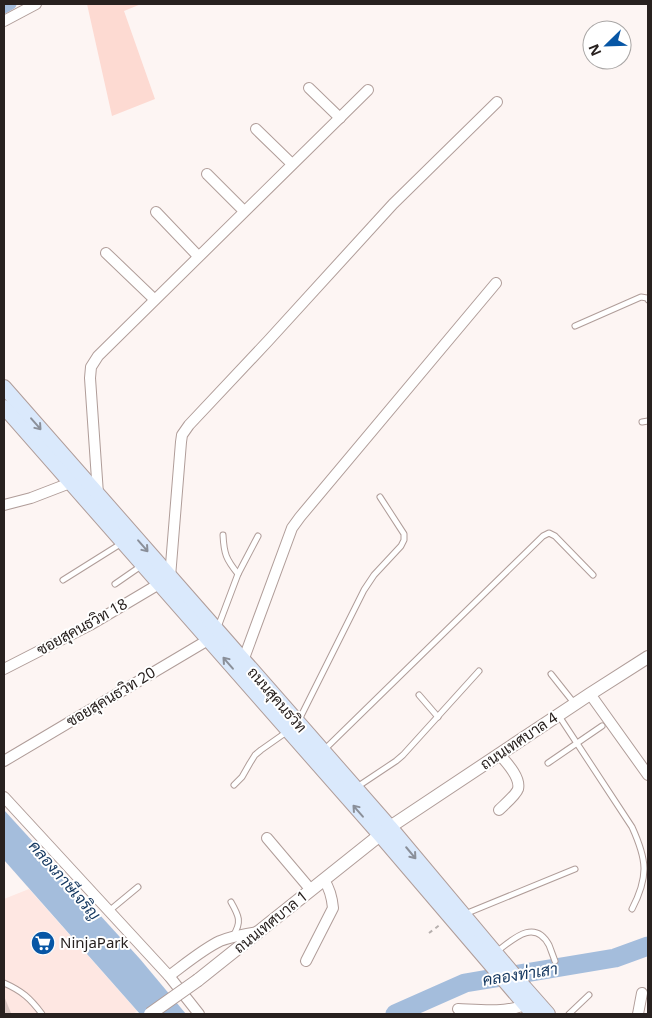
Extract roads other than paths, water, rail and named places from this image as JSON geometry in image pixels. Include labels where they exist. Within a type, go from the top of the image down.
[{"type":"main road","name":"ถนนสุคนธวิท","points":[[4,387],[98,494],[164,580],[497,961],[520,991],[529,1010]]},
{"type":"main road","name":"ถนนสุคนธวิท","points":[[4,407],[142,566],[164,580]]},
{"type":"main road","name":"ถนนสุคนธวิท","points":[[212,635],[243,661],[293,727],[323,751],[350,792]]},
{"type":"main road","name":"ถนนสุคนธวิท","points":[[520,991],[548,1014]]},
{"type":"street","points":[[4,21],[36,4]]},
{"type":"street","points":[[309,88],[340,118]]},
{"type":"street","points":[[96,512],[98,494],[90,378],[91,366],[98,356],[154,299],[368,90]]},
{"type":"street","points":[[164,580],[182,435],[189,425],[394,204],[497,102]]},
{"type":"street","points":[[256,129],[292,164]]},
{"type":"street","points":[[207,174],[244,211]]},
{"type":"street","points":[[156,212],[198,256]]},
{"type":"street","points":[[106,253],[154,299]]},
{"type":"street","points":[[243,661],[292,528],[496,283]]},
{"type":"street","points":[[4,505],[31,498],[70,483]]},
{"type":"street","name":"ซอยสุคนธวิท 18","points":[[4,669],[90,624],[164,580]]},
{"type":"street","name":"ซอยสุคนธวิท 20","points":[[4,761],[212,635]]},
{"type":"street","name":"ถนนเทศบาล 4","points":[[385,832],[648,656]]},
{"type":"street","points":[[590,694],[648,775]]},
{"type":"street","points":[[499,754],[512,769],[519,788],[499,810]]},
{"type":"street","points":[[4,797],[169,976],[199,1014]]},
{"type":"street","name":"ถนนเทศบาล 1","points":[[150,1014],[198,980],[385,832]]},
{"type":"street","points":[[267,838],[311,890]]},
{"type":"street","points":[[306,961],[333,908],[330,890],[324,880]]},
{"type":"street","points":[[169,976],[212,945],[232,937],[258,932]]},
{"type":"street","points":[[638,1014],[642,993]]},
{"type":"street","points":[[458,1009],[529,1010]]},
{"type":"lane","points":[[575,326],[641,297],[648,300]]},
{"type":"lane","points":[[642,422],[648,421]]},
{"type":"lane","points":[[234,785],[242,777],[255,755],[293,727],[364,590],[374,575],[401,546],[404,534],[380,497]]},
{"type":"lane","points":[[323,751],[543,536],[549,533],[555,536],[593,575]]},
{"type":"lane","points":[[223,535],[226,557],[238,574]]},
{"type":"lane","points":[[212,635],[238,574],[258,536]]},
{"type":"lane","points":[[63,580],[123,543]]},
{"type":"lane","points":[[115,584],[142,566]]},
{"type":"lane","points":[[350,792],[396,761],[480,671]]},
{"type":"lane","points":[[551,674],[574,704]]},
{"type":"lane","points":[[419,695],[438,717]]},
{"type":"lane","points":[[558,715],[632,827],[641,847],[644,863],[644,881],[632,909]]},
{"type":"lane","points":[[548,763],[602,726]]},
{"type":"lane","points":[[457,914],[576,868]]},
{"type":"lane","points":[[109,911],[138,887]]},
{"type":"lane","points":[[231,902],[239,922],[238,928],[232,937]]},
{"type":"lane","points":[[497,961],[520,934],[530,931],[541,935],[548,943],[555,960]]},
{"type":"lane","points":[[4,983],[17,989],[32,1000],[42,1014]]},
{"type":"lane","points":[[569,1014],[589,995]]},
{"type":"water","name":"คลองภาษีเจริญ","points":[[4,810],[140,959],[186,1014],[140,1014],[4,860]]},
{"type":"waterway","points":[[4,8],[11,4]]},
{"type":"waterway","name":"คลองท่าเสา","points":[[395,1014],[465,983],[615,958],[648,946]]},
{"type":"place","name":"NinjaPark","points":[[43,943]]}]
